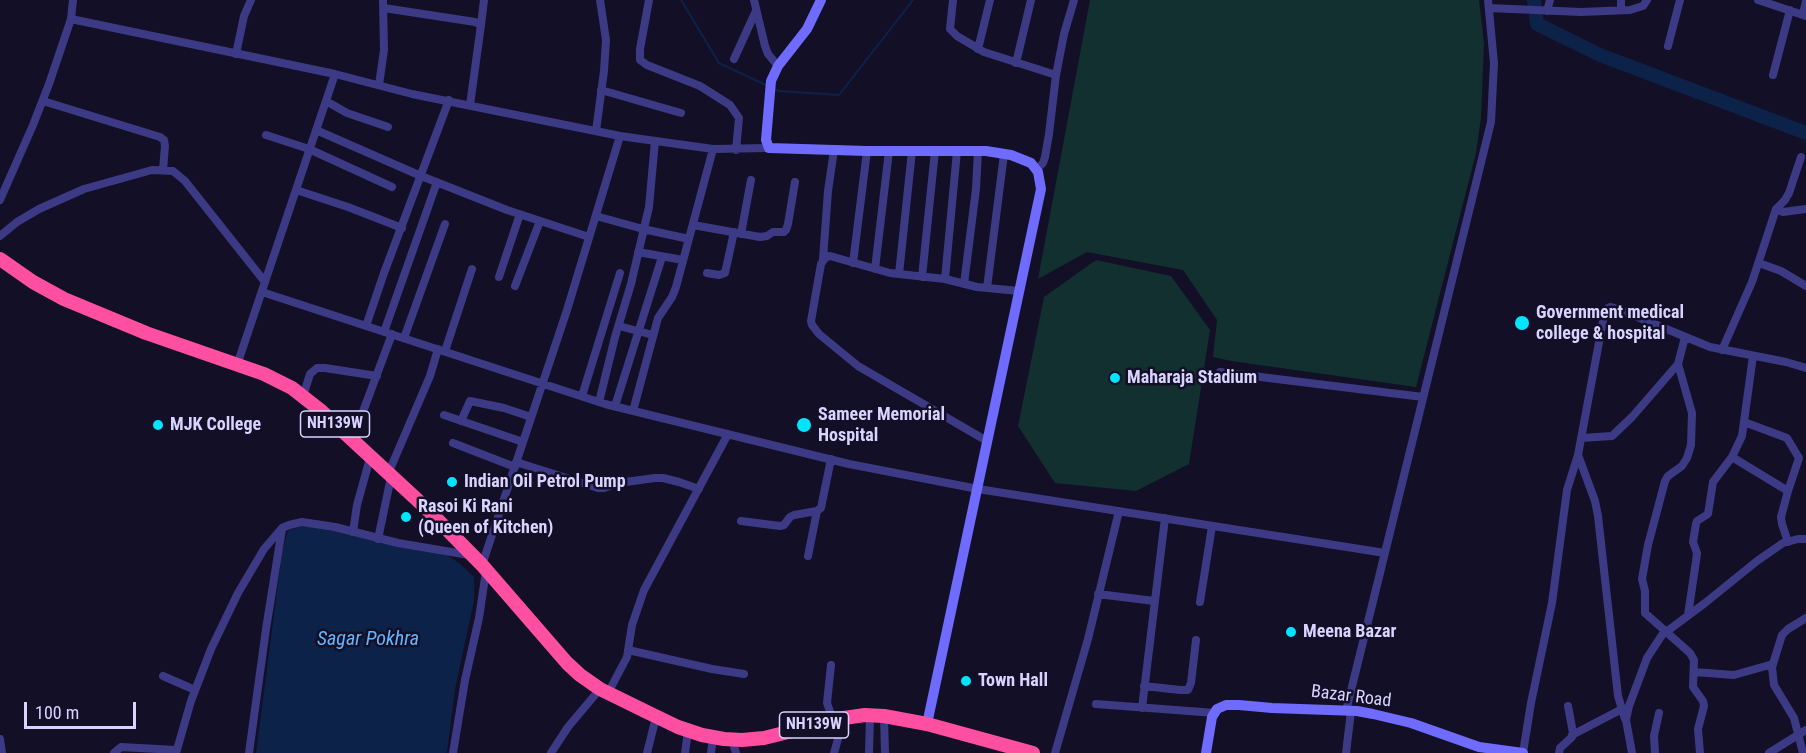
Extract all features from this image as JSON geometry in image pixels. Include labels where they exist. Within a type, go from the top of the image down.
[{"type":"highway","name":"NH139W","points":[[0,259],[26,278],[64,299],[127,326],[279,381],[303,396],[426,508],[480,563],[580,675],[604,691],[656,717],[688,731],[713,737],[734,746],[838,719],[877,716],[927,724],[1034,753]]},
{"type":"street","points":[[0,200],[43,101],[71,19],[74,0]]},
{"type":"street","points":[[236,54],[244,16],[251,0]]},
{"type":"street","points":[[470,105],[484,0]]},
{"type":"street","points":[[596,131],[606,40],[600,0]]},
{"type":"street","points":[[649,0],[640,60],[646,65],[700,86],[730,105],[739,118],[736,150]]},
{"type":"street","points":[[754,0],[765,46],[768,54],[778,66]]},
{"type":"street","points":[[770,148],[766,140],[770,87],[778,66],[807,29],[821,0]]},
{"type":"street","points":[[953,0],[950,29],[957,36],[978,49],[1056,75]]},
{"type":"street","points":[[978,49],[990,0]]},
{"type":"street","points":[[1016,63],[1031,0]]},
{"type":"street","points":[[1036,170],[1045,157],[1056,75],[1074,0]]},
{"type":"street","points":[[1544,11],[1550,0]]},
{"type":"street","points":[[1621,0],[1621,10]]},
{"type":"street","points":[[1346,753],[1349,711],[1384,553],[1491,122],[1494,63],[1488,4],[1526,10],[1581,12],[1621,10],[1643,6],[1647,0]]},
{"type":"street","points":[[1668,46],[1680,0]]},
{"type":"street","points":[[1758,0],[1787,6],[1805,15],[1806,1]]},
{"type":"street","points":[[379,86],[384,50],[383,4],[481,25]]},
{"type":"street","points":[[1773,75],[1787,6]]},
{"type":"street","points":[[734,59],[756,11]]},
{"type":"street","points":[[71,19],[620,136],[736,150],[770,148],[978,151],[1011,155],[1031,163],[1036,170],[1041,189],[927,724]]},
{"type":"street","points":[[237,365],[335,74]]},
{"type":"street","points":[[601,90],[681,113]]},
{"type":"street","points":[[366,326],[449,100]]},
{"type":"street","points":[[43,101],[160,137],[164,140],[165,146],[163,170]]},
{"type":"street","points":[[326,101],[347,113],[388,127]]},
{"type":"street","points":[[316,130],[421,176],[520,214],[589,237]]},
{"type":"street","points":[[266,135],[309,149],[392,187]]},
{"type":"street","points":[[453,753],[465,680],[479,618],[480,563],[543,383],[620,136]]},
{"type":"street","points":[[599,402],[649,207],[655,141]]},
{"type":"street","points":[[633,411],[658,318],[674,291],[713,149]]},
{"type":"street","points":[[834,150],[828,191],[823,260],[812,325],[819,334],[858,366],[987,441]]},
{"type":"street","points":[[853,263],[867,151]]},
{"type":"street","points":[[875,269],[889,151]]},
{"type":"street","points":[[899,274],[912,151]]},
{"type":"street","points":[[922,277],[935,151]]},
{"type":"street","points":[[945,279],[957,151]]},
{"type":"street","points":[[964,284],[976,189],[978,151]]},
{"type":"street","points":[[987,288],[1004,154]]},
{"type":"street","points":[[1722,350],[1759,263],[1776,209],[1789,193],[1801,157]]},
{"type":"street","points":[[0,236],[26,217],[59,199],[84,189],[152,170],[172,171],[185,181],[265,282]]},
{"type":"street","points":[[707,273],[719,275],[725,273],[751,180]]},
{"type":"street","points":[[352,441],[377,376],[388,333],[437,182]]},
{"type":"street","points":[[693,225],[764,237],[773,232],[784,232],[795,182]]},
{"type":"street","points":[[296,190],[402,228]]},
{"type":"street","points":[[1776,209],[1783,212],[1806,209]]},
{"type":"street","points":[[499,278],[520,214]]},
{"type":"street","points":[[596,216],[643,229],[689,238]]},
{"type":"street","points":[[515,286],[540,221]]},
{"type":"street","points":[[404,338],[445,224]]},
{"type":"street","points":[[638,252],[683,260]]},
{"type":"street","points":[[823,260],[830,256],[899,274],[1019,291]]},
{"type":"street","points":[[615,406],[662,257]]},
{"type":"street","points":[[1759,263],[1781,271],[1806,286]]},
{"type":"street","points":[[378,538],[395,454],[442,350],[472,269]]},
{"type":"street","points":[[582,396],[620,273]]},
{"type":"street","points":[[262,292],[599,402],[831,459],[978,489],[1384,553]]},
{"type":"street","points":[[1523,753],[1552,603],[1567,490],[1578,455],[1605,310],[1618,309],[1722,350],[1806,368]]},
{"type":"street","points":[[619,326],[653,335]]},
{"type":"street","points":[[1581,438],[1612,436],[1632,417],[1677,364],[1685,337]]},
{"type":"street","points":[[1688,615],[1697,554],[1693,542],[1697,520],[1708,514],[1713,482],[1732,457],[1742,436],[1753,356]]},
{"type":"street","points":[[1677,364],[1692,413],[1690,445],[1687,458],[1682,466],[1665,481],[1642,574],[1645,613],[1694,660],[1693,687],[1704,706],[1698,729],[1700,753]]},
{"type":"street","points":[[303,396],[310,374],[317,368],[377,376]]},
{"type":"street","points":[[1220,372],[1423,397]]},
{"type":"street","points":[[460,421],[470,401],[504,408],[531,417]]},
{"type":"street","points":[[444,415],[523,442]]},
{"type":"street","points":[[1744,422],[1782,435],[1791,442],[1799,458],[1781,517],[1788,542]]},
{"type":"street","points":[[550,753],[568,727],[604,691],[625,663],[632,625],[644,590],[728,434]]},
{"type":"street","points":[[453,443],[515,465],[598,488],[654,478],[671,480],[699,489]]},
{"type":"street","points":[[1578,455],[1595,501],[1598,516],[1618,696],[1626,720],[1632,753]]},
{"type":"street","points":[[1732,457],[1788,491]]},
{"type":"street","points":[[353,532],[357,504],[370,458]]},
{"type":"street","points":[[808,556],[831,459]]},
{"type":"street","points":[[741,522],[780,526],[794,515],[817,511]]},
{"type":"street","points":[[1055,753],[1088,639],[1119,511]]},
{"type":"street","points":[[1142,708],[1165,518]]},
{"type":"street","points":[[114,753],[121,747],[176,751],[195,690],[237,594],[264,549],[282,528],[302,522],[335,527],[480,563]]},
{"type":"street","points":[[1200,602],[1212,526]]},
{"type":"street","points":[[249,753],[282,528]]},
{"type":"street","points":[[1626,720],[1647,658],[1665,632],[1783,543],[1806,539]]},
{"type":"street","points":[[1098,594],[1154,601]]},
{"type":"street","points":[[1803,753],[1794,718],[1774,685],[1773,664],[1782,635],[1788,628],[1806,618]]},
{"type":"street","points":[[1144,686],[1188,690],[1191,683],[1196,640]]},
{"type":"street","points":[[628,650],[744,674]]},
{"type":"street","points":[[1694,672],[1734,675],[1773,664]]},
{"type":"street","points":[[831,665],[827,702],[838,719],[834,753]]},
{"type":"street","points":[[163,676],[195,690]]},
{"type":"street","points":[[1096,704],[1215,713],[1212,717],[1206,753]]},
{"type":"street","name":"Bazar Road","points":[[1215,713],[1217,709],[1226,705],[1373,714],[1412,723],[1479,747],[1523,753]]},
{"type":"street","points":[[1568,706],[1573,727],[1572,735]]},
{"type":"street","points":[[1559,753],[1560,748],[1572,735],[1622,710]]},
{"type":"street","points":[[1654,753],[1654,736],[1659,713]]},
{"type":"street","points":[[869,753],[877,716]]},
{"type":"street","points":[[877,716],[885,753]]},
{"type":"street","points":[[647,753],[656,717]]},
{"type":"street","points":[[1769,753],[1806,730]]},
{"type":"street","points":[[685,753],[688,731]]},
{"type":"street","points":[[711,753],[713,737]]},
{"type":"street","points":[[0,739],[2,753]]},
{"type":"green space","points":[[1090,0],[1479,0],[1484,43],[1481,118],[1476,153],[1416,387],[1213,357],[1217,320],[1183,270],[1087,252],[1038,279]]},
{"type":"green space","name":"Maharaja Stadium","points":[[1096,260],[1171,276],[1210,330],[1189,464],[1136,491],[1055,483],[1018,426],[1044,297]]},
{"type":"water","name":"Sagar Pokhra","points":[[303,526],[332,529],[447,555],[474,577],[474,601],[455,689],[447,753],[256,753],[282,553],[288,530]]},
{"type":"waterway","points":[[681,0],[719,63],[766,85]]},
{"type":"waterway","points":[[774,89],[839,95],[913,0]]},
{"type":"waterway","points":[[1534,0],[1537,24],[1600,55],[1806,133]]},
{"type":"place","name":"Government medical college & hospital","points":[[1522,323]]},
{"type":"place","name":"Maharaja Stadium","points":[[1115,378]]},
{"type":"place","name":"MJK College","points":[[158,425]]},
{"type":"place","name":"Sameer Memorial Hospital","points":[[804,425]]},
{"type":"place","name":"Indian Oil Petrol Pump","points":[[452,482]]},
{"type":"place","name":"Rasoi Ki Rani (Queen of Kitchen)","points":[[406,517]]},
{"type":"place","name":"Meena Bazar","points":[[1291,632]]},
{"type":"place","name":"Town Hall","points":[[966,681]]}]
